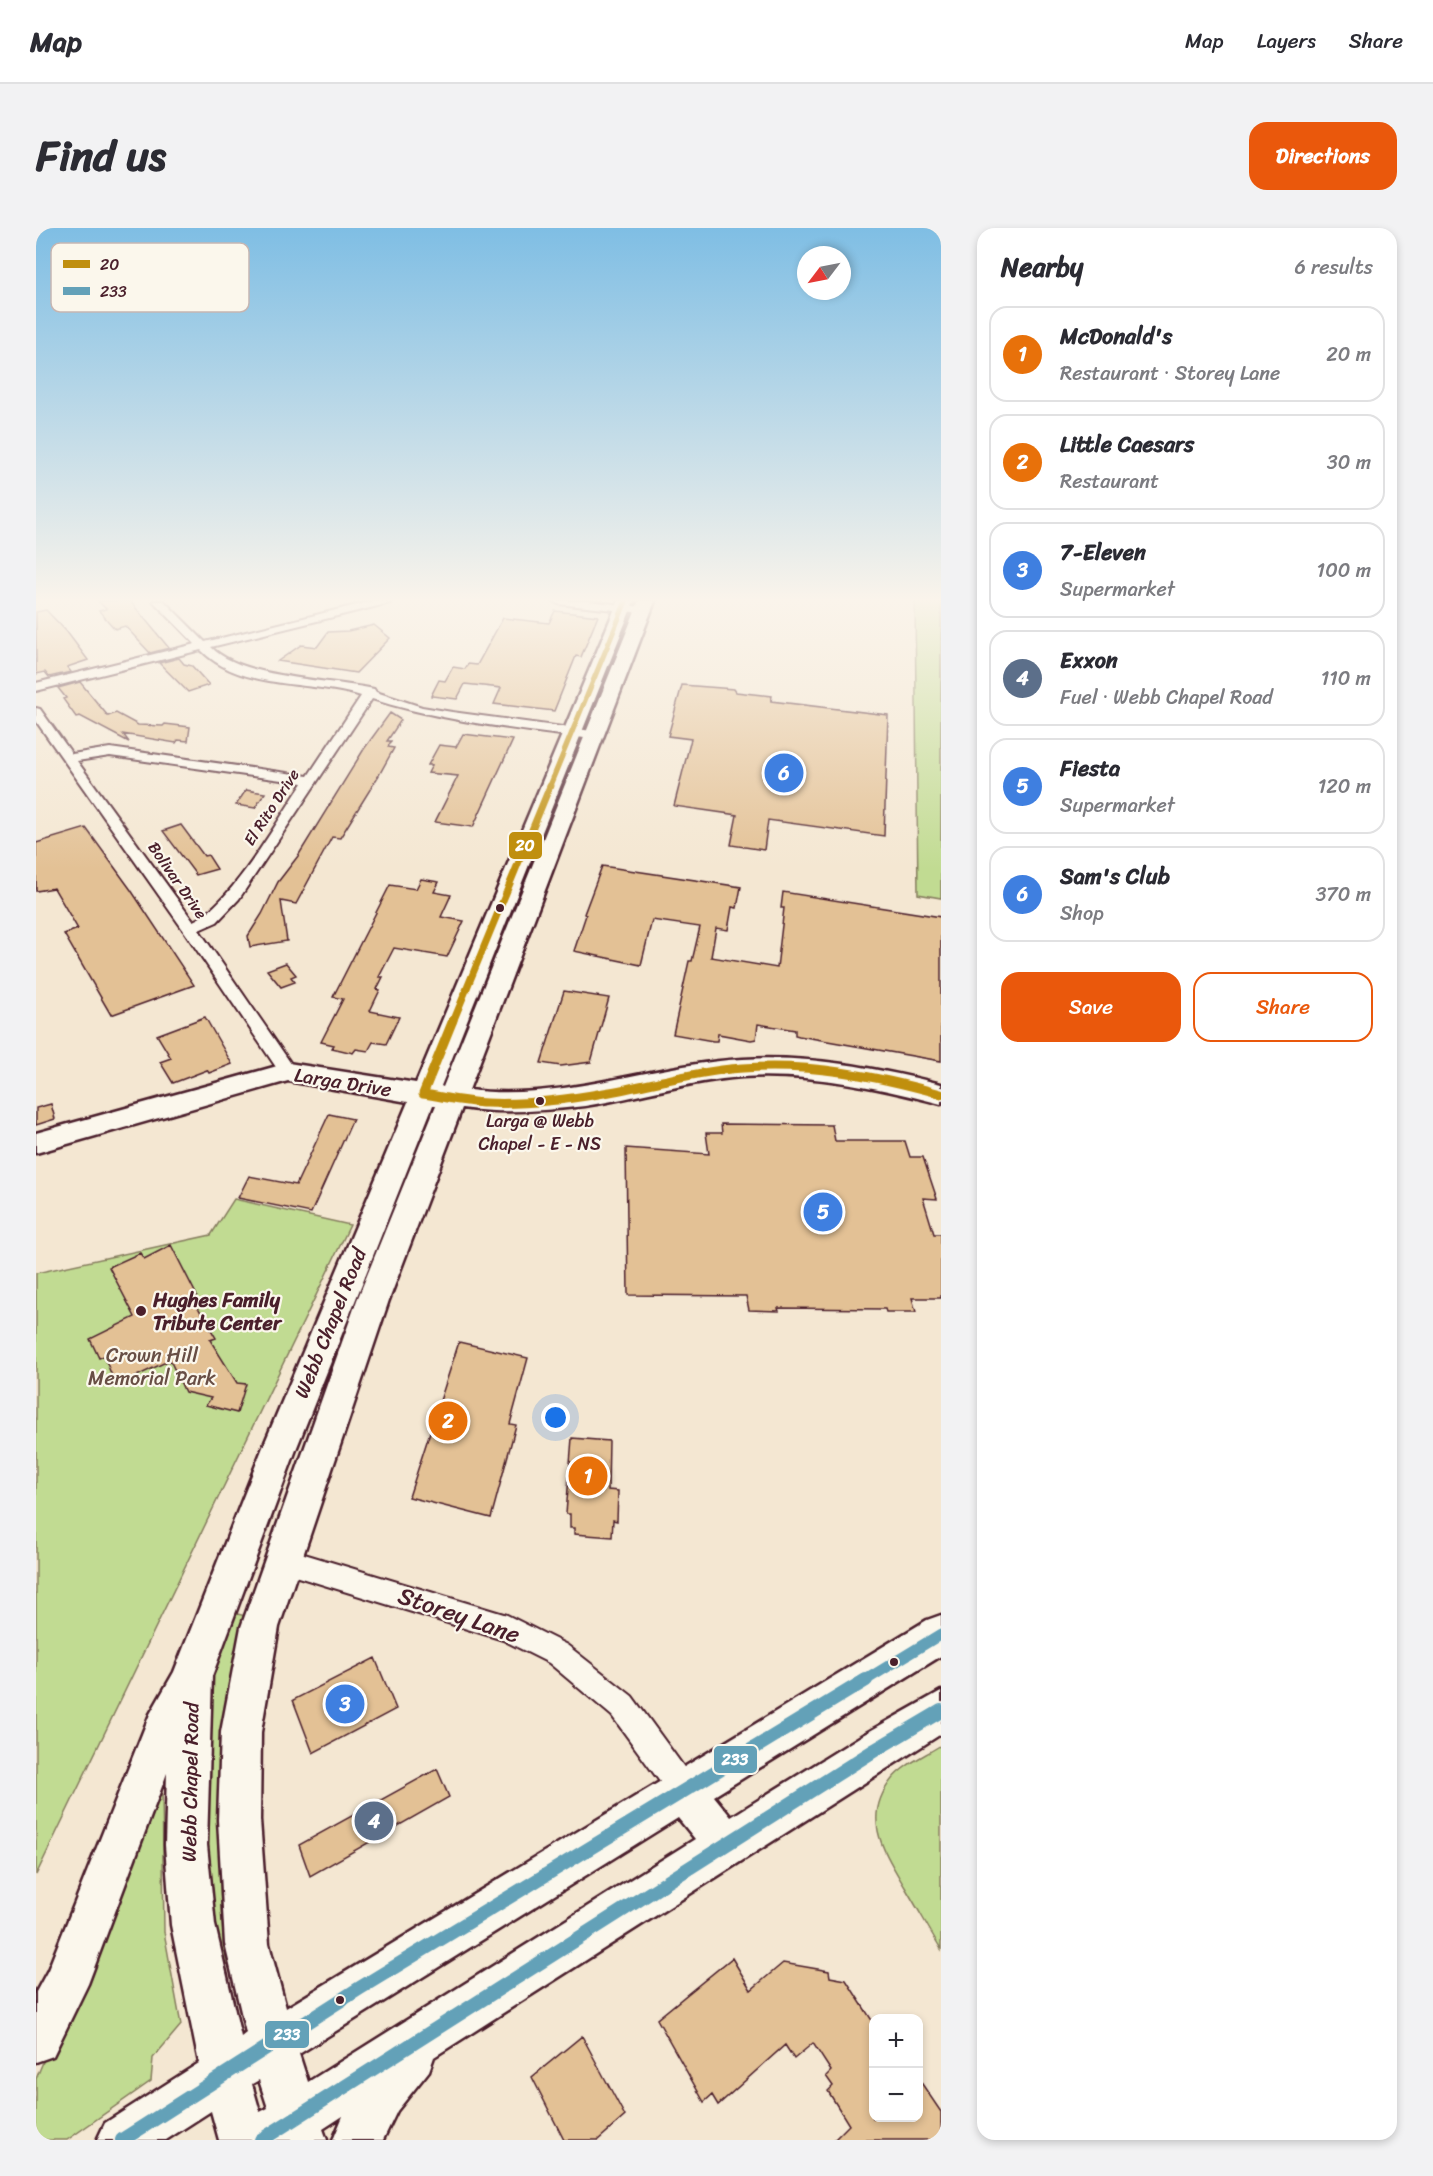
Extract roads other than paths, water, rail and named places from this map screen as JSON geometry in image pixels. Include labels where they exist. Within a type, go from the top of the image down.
[{"type":"main road","name":"Webb Chapel Road","points":[[244,2140],[225,2073],[194,1925],[186,1845],[186,1789],[192,1676],[239,1548],[357,1298],[438,1096],[522,921],[553,843],[582,734],[596,690]]},
{"type":"main road","name":"Webb Chapel Road","points":[[438,1096],[496,917],[603,690]]},
{"type":"main road","points":[[496,917],[522,921]]},
{"type":"main road","name":"Larga Drive","points":[[36,1143],[288,1072],[495,1103],[584,1096],[708,1072],[744,1068],[812,1070],[873,1077],[941,1094]]},
{"type":"main road","name":"Webb Chapel Road","points":[[286,2133],[272,2043],[247,1944],[239,1820],[240,1743],[260,1627],[357,1298]]},
{"type":"main road","points":[[239,1548],[281,1560]]},
{"type":"main road","points":[[122,2140],[272,2043],[941,1634]]},
{"type":"main road","points":[[36,2039],[64,1984],[164,1728],[192,1676]]},
{"type":"main road","points":[[286,2133],[443,2026],[941,1711]]},
{"type":"main road","points":[[684,1791],[726,1845]]},
{"type":"main road","points":[[358,2140],[366,2118],[401,2065],[443,2026]]},
{"type":"street","points":[[362,690],[420,710],[582,734]]},
{"type":"street","name":"El Rito Drive","points":[[190,928],[211,919],[234,896],[370,692]]},
{"type":"street","name":"Bolivar Drive","points":[[36,712],[190,928],[288,1072]]},
{"type":"street","points":[[69,758],[90,753],[110,752],[310,780]]},
{"type":"street","name":"Storey Lane","points":[[281,1560],[507,1628],[558,1654],[622,1706],[684,1791]]},
{"type":"place","name":"Sam's Club","points":[[784,773]]},
{"type":"place","name":"Larga @ Webb Chapel - E - NS","points":[[540,1101]]},
{"type":"place","name":"Fiesta","points":[[823,1212]]},
{"type":"place","name":"Hughes Family Tribute Center","points":[[141,1311]]},
{"type":"place","name":"Little Caesars","points":[[448,1421]]},
{"type":"place","name":"McDonald's","points":[[588,1476]]},
{"type":"place","name":"7-Eleven","points":[[345,1704]]},
{"type":"place","name":"Exxon","points":[[374,1821]]},
{"type":"park label","name":"Crown Hill Memorial Park","points":[[152,1366]]}]
